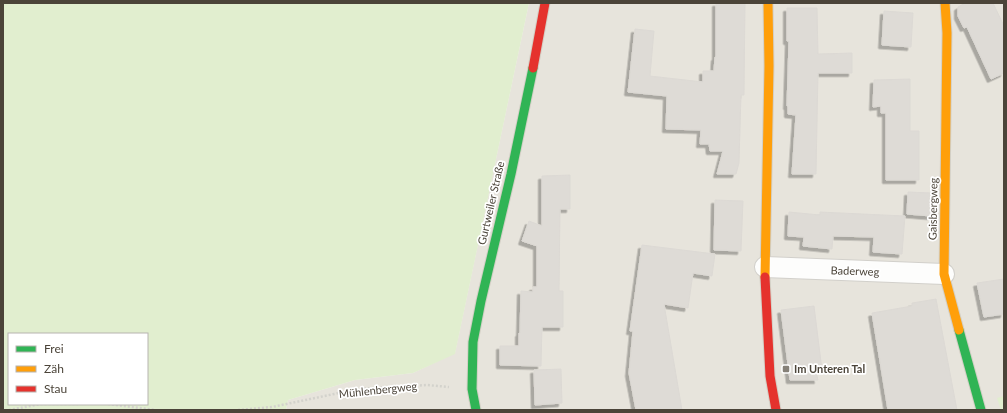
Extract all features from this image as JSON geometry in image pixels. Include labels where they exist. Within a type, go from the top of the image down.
[{"type":"street","name":"Gurtweiler Straße","points":[[476,410],[472,389],[473,342],[479,308],[511,174],[538,46],[545,3]]},
{"type":"street","points":[[768,3],[769,66],[765,267],[770,376],[776,410]]},
{"type":"street","name":"Gaisbergweg","points":[[946,3],[947,33],[944,274],[981,410]]},
{"type":"street","name":"Baderweg","points":[[765,267],[944,274]]},
{"type":"path","name":"Mühlenbergweg","points":[[238,410],[272,407],[358,389],[427,385],[472,389]]},
{"type":"path","points":[[9,410],[36,405]]},
{"type":"path","points":[[116,405],[155,410]]},
{"type":"shaded area","points":[[529,3],[1004,3],[1004,410],[286,410],[288,400],[355,380],[413,373],[455,353]]},
{"type":"green space","points":[[3,3],[529,3],[455,354],[413,373],[355,380],[288,400],[286,410],[3,410]]},
{"type":"green space","points":[[1004,396],[1004,410],[1001,410],[997,398]]},
{"type":"building","points":[[716,3],[745,3],[744,95],[741,95],[739,163],[736,174],[717,174],[723,151],[710,151],[709,144],[700,144],[701,130],[666,129],[667,96],[628,92],[635,29],[654,31],[650,76],[703,82],[703,71],[714,71],[716,57]]},
{"type":"building","points":[[965,3],[993,3],[1004,26],[1004,73],[991,79],[967,27],[964,28],[958,16],[958,7]]},
{"type":"building","points":[[787,8],[817,8],[818,54],[852,53],[852,73],[818,73],[816,174],[792,174],[796,115],[788,114],[787,106],[789,41],[787,41]]},
{"type":"building","points":[[884,11],[913,13],[911,47],[882,45]]},
{"type":"building","points":[[910,79],[910,131],[919,131],[919,180],[886,180],[886,113],[881,113],[881,106],[873,107],[874,80]]},
{"type":"building","points":[[570,175],[570,209],[560,209],[559,291],[563,291],[563,327],[542,327],[541,366],[500,365],[500,346],[519,346],[521,291],[533,292],[533,287],[537,287],[537,246],[522,241],[529,221],[542,226],[542,176]]},
{"type":"building","points":[[908,192],[932,193],[931,216],[907,214]]},
{"type":"building","points":[[715,200],[743,201],[741,251],[714,250]]},
{"type":"building","points":[[789,212],[820,215],[820,212],[905,216],[902,254],[873,252],[874,237],[833,236],[832,249],[803,246],[804,237],[788,236]]},
{"type":"building","points":[[642,245],[715,254],[712,276],[693,273],[688,308],[664,304],[682,410],[636,410],[629,373],[633,331],[630,331]]},
{"type":"building","points":[[1004,279],[1004,314],[984,317],[977,283]]},
{"type":"building","points":[[936,299],[957,410],[888,410],[872,313],[912,306],[912,303]]},
{"type":"building","points":[[814,306],[822,370],[816,371],[818,380],[790,380],[781,310]]},
{"type":"building","points":[[561,369],[562,403],[535,405],[534,370]]},
{"type":"traffic: fast","points":[[476,410],[472,389],[473,342],[533,68]]},
{"type":"traffic: fast","points":[[959,330],[981,410]]},
{"type":"traffic: slow","points":[[765,277],[769,66],[768,3]]},
{"type":"traffic: slow","points":[[945,3],[947,33],[944,274],[959,330]]},
{"type":"traffic: jam","points":[[533,68],[545,3]]},
{"type":"traffic: jam","points":[[765,277],[770,376],[776,410]]},
{"type":"place","name":"Im Unteren Tal","points":[[786,369]]}]
